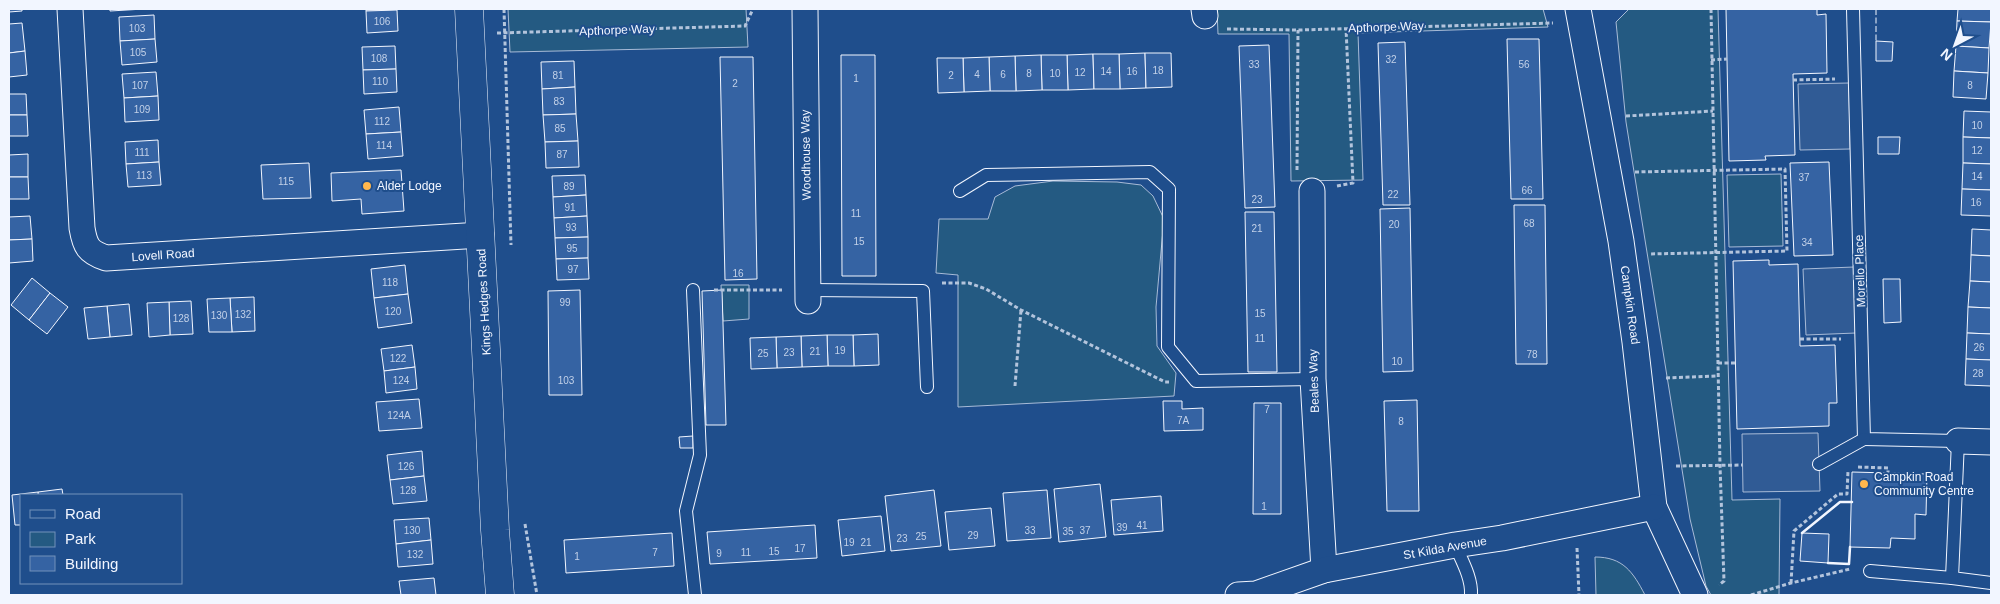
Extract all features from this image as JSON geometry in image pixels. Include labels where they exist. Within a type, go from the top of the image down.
[{"type":"street","name":"Lovell Road","points":[[70,9],[82,228],[88,248],[94,254],[106,258],[481,235]]},
{"type":"street","name":"Woodhouse Way","points":[[805,9],[808,295]]},
{"type":"street","name":"Campkin Road","points":[[1579,14],[1623,254],[1640,379],[1654,507],[1704,592]]},
{"type":"street","name":"Kings Hedges Road","points":[[469,21],[500,595]]},
{"type":"street","name":"Beales Way","points":[[1312,191],[1313,379],[1324,570]]},
{"type":"street","points":[[1958,441],[1991,442]]},
{"type":"street","name":"St Kilda Avenue","points":[[1250,595],[1324,570],[1502,538],[1654,507]]},
{"type":"lane","name":"Morello Place","points":[[1854,9],[1864,440]]},
{"type":"lane","points":[[960,191],[986,175],[1150,172],[1169,189],[1168,347],[1196,381],[1313,379]]},
{"type":"lane","points":[[693,290],[700,455],[686,511],[695,595]]},
{"type":"lane","points":[[808,295],[923,291],[927,387]]},
{"type":"lane","points":[[1819,464],[1864,440],[1958,441],[1952,578]]},
{"type":"lane","points":[[1455,545],[1465,566],[1471,595]]},
{"type":"lane","points":[[1870,571],[1991,583]]},
{"type":"path","points":[[504,9],[512,251]]},
{"type":"path","name":"Apthorpe Way","points":[[469,21],[505,33],[745,26],[753,9]]},
{"type":"path","points":[[1704,592],[1724,581],[1713,171],[1711,9]]},
{"type":"path","name":"Apthorpe Way","points":[[1205,12],[1214,28],[1298,30],[1556,23],[1579,14]]},
{"type":"path","points":[[1298,30],[1297,185],[1312,191],[1353,183],[1346,28]]},
{"type":"path","points":[[1711,60],[1727,60]]},
{"type":"path","points":[[1792,80],[1855,78]]},
{"type":"path","points":[[1599,117],[1713,112]]},
{"type":"path","points":[[1609,172],[1785,169],[1788,252],[1623,254]]},
{"type":"path","points":[[923,291],[946,282],[969,283],[986,289],[1021,310],[1165,382],[1196,381]]},
{"type":"path","points":[[693,290],[808,295]]},
{"type":"path","points":[[1015,386],[1021,310]]},
{"type":"path","points":[[1800,340],[1862,338]]},
{"type":"path","points":[[1718,363],[1736,363]]},
{"type":"path","points":[[1640,379],[1718,376]]},
{"type":"path","points":[[1650,466],[1743,465]]},
{"type":"path","points":[[1790,583],[1794,531],[1838,494],[1847,494],[1849,467],[1888,468],[1888,473]]},
{"type":"path","points":[[524,521],[537,595]]},
{"type":"path","points":[[1574,524],[1579,595]]},
{"type":"path","points":[[1750,595],[1790,583],[1851,569],[1870,571]]},
{"type":"green space","points":[[508,9],[746,9],[748,47],[510,52]]},
{"type":"green space","points":[[1217,9],[1543,9],[1548,27],[1358,33],[1363,180],[1291,181],[1289,34],[1218,34]]},
{"type":"green space","points":[[1629,9],[1718,9],[1732,500],[1780,499],[1779,595],[1711,595],[1706,586],[1690,519],[1626,122],[1616,22]]},
{"type":"green space","points":[[1781,174],[1783,246],[1729,247],[1727,175]]},
{"type":"green space","points":[[1053,181],[1117,182],[1141,185],[1153,196],[1164,219],[1156,307],[1157,346],[1176,373],[1174,396],[958,407],[958,275],[936,273],[939,219],[988,219],[995,197],[1015,186]]},
{"type":"green space","points":[[721,285],[749,285],[749,319],[723,321]]},
{"type":"green space","points":[[1595,557],[1613,560],[1626,567],[1636,579],[1645,595],[1596,595]]},
{"type":"shaded area","points":[[1849,83],[1850,149],[1800,150],[1798,84]]},
{"type":"shaded area","points":[[1854,267],[1856,333],[1806,335],[1803,269]]},
{"type":"shaded area","points":[[1818,433],[1820,491],[1743,492],[1742,434]]},
{"type":"building","points":[[9,9],[22,9],[22,11],[9,12]]},
{"type":"building","points":[[110,9],[144,9],[110,11]]},
{"type":"building","points":[[366,9],[397,9],[397,10],[366,11]]},
{"type":"building","points":[[1726,9],[1817,9],[1817,15],[1826,14],[1827,73],[1793,74],[1795,155],[1765,156],[1766,160],[1729,161]]},
{"type":"building","points":[[1958,9],[1991,9],[1991,22],[1957,21]]},
{"type":"building","points":[[397,10],[398,31],[367,33],[366,11]]},
{"type":"building","points":[[154,15],[155,39],[120,41],[119,17]]},
{"type":"building","points":[[1957,21],[1991,22],[1989,48],[1956,46]]},
{"type":"building","points":[[22,23],[25,51],[9,53],[9,24]]},
{"type":"building","points":[[155,39],[157,62],[122,65],[120,41]]},
{"type":"building","points":[[1507,39],[1539,39],[1543,199],[1511,199]]},
{"type":"building","points":[[1876,41],[1893,42],[1892,61],[1876,61]]},
{"type":"building","points":[[1405,42],[1410,205],[1383,205],[1378,43]]},
{"type":"building","points":[[1269,45],[1275,207],[1245,208],[1239,46]]},
{"type":"building","points":[[395,46],[396,69],[363,70],[362,47]]},
{"type":"building","points":[[1956,46],[1989,48],[1988,73],[1954,71]]},
{"type":"building","points":[[25,51],[27,75],[9,77],[9,53]]},
{"type":"building","points":[[1145,53],[1146,88],[1120,89],[1119,54]]},
{"type":"building","points":[[1145,53],[1171,53],[1172,87],[1146,88]]},
{"type":"building","points":[[1093,54],[1094,89],[1068,90],[1067,55]]},
{"type":"building","points":[[1093,54],[1119,54],[1120,89],[1094,89]]},
{"type":"building","points":[[841,55],[875,55],[876,276],[842,276]]},
{"type":"building","points":[[1041,55],[1067,55],[1068,90],[1042,90]]},
{"type":"building","points":[[1041,55],[1042,90],[1016,91],[1015,56]]},
{"type":"building","points":[[1015,56],[1016,91],[990,91],[989,57]]},
{"type":"building","points":[[720,57],[753,57],[757,279],[725,280]]},
{"type":"building","points":[[989,57],[990,91],[964,92],[963,58]]},
{"type":"building","points":[[937,58],[963,58],[964,92],[938,93]]},
{"type":"building","points":[[574,61],[575,87],[542,89],[541,62]]},
{"type":"building","points":[[396,69],[397,92],[364,94],[363,70]]},
{"type":"building","points":[[1954,71],[1988,73],[1986,99],[1953,97]]},
{"type":"building","points":[[156,72],[158,96],[124,98],[122,74]]},
{"type":"building","points":[[575,87],[576,114],[543,115],[542,89]]},
{"type":"building","points":[[9,94],[26,94],[27,115],[9,115]]},
{"type":"building","points":[[158,96],[159,120],[125,122],[124,98]]},
{"type":"building","points":[[399,107],[401,132],[366,134],[364,110]]},
{"type":"building","points":[[1964,111],[1991,112],[1991,138],[1963,137]]},
{"type":"building","points":[[576,114],[578,141],[545,142],[543,115]]},
{"type":"building","points":[[9,115],[27,115],[28,136],[9,136]]},
{"type":"building","points":[[401,132],[403,156],[368,159],[366,134]]},
{"type":"building","points":[[1878,137],[1900,137],[1899,154],[1878,154]]},
{"type":"building","points":[[1963,137],[1991,138],[1991,164],[1963,163]]},
{"type":"building","points":[[158,140],[159,162],[126,164],[125,142]]},
{"type":"building","points":[[578,141],[579,167],[546,168],[545,142]]},
{"type":"building","points":[[28,154],[28,177],[9,177],[9,155]]},
{"type":"building","points":[[159,162],[161,185],[128,187],[126,164]]},
{"type":"building","points":[[1829,162],[1833,255],[1794,256],[1790,163]]},
{"type":"building","points":[[309,163],[311,198],[263,199],[261,165]]},
{"type":"building","points":[[1963,163],[1991,164],[1991,190],[1962,189]]},
{"type":"building","name":"Alder Lodge","points":[[401,170],[404,211],[362,214],[361,199],[332,201],[331,173]]},
{"type":"building","points":[[585,175],[586,195],[553,197],[552,176]]},
{"type":"building","points":[[9,177],[28,177],[29,199],[9,199]]},
{"type":"building","points":[[1962,189],[1991,190],[1991,216],[1961,215]]},
{"type":"building","points":[[586,195],[587,216],[554,218],[553,197]]},
{"type":"building","points":[[1514,205],[1545,205],[1547,364],[1516,364]]},
{"type":"building","points":[[1410,208],[1413,371],[1383,372],[1380,209]]},
{"type":"building","points":[[1245,212],[1274,212],[1277,372],[1248,372]]},
{"type":"building","points":[[30,216],[32,239],[9,240],[9,217]]},
{"type":"building","points":[[587,216],[588,237],[555,238],[554,218]]},
{"type":"building","points":[[1972,229],[1991,230],[1991,256],[1971,255]]},
{"type":"building","points":[[588,237],[588,258],[556,259],[555,238]]},
{"type":"building","points":[[32,239],[33,261],[9,263],[9,240]]},
{"type":"building","points":[[1971,255],[1991,256],[1991,282],[1970,281]]},
{"type":"building","points":[[588,258],[589,279],[557,280],[556,259]]},
{"type":"building","points":[[1769,260],[1769,265],[1798,264],[1800,346],[1835,345],[1837,403],[1829,403],[1829,426],[1737,429],[1733,261]]},
{"type":"building","points":[[405,265],[408,294],[374,298],[371,269]]},
{"type":"building","points":[[32,278],[50,293],[29,320],[11,305]]},
{"type":"building","points":[[1883,279],[1900,279],[1901,322],[1884,323]]},
{"type":"building","points":[[1970,281],[1991,282],[1991,308],[1968,307]]},
{"type":"building","points":[[580,290],[582,395],[549,395],[548,291]]},
{"type":"building","points":[[722,290],[726,425],[706,425],[702,291]]},
{"type":"building","points":[[50,293],[68,307],[47,334],[29,320]]},
{"type":"building","points":[[408,294],[412,323],[378,328],[374,298]]},
{"type":"building","points":[[254,297],[255,331],[232,332],[230,298]]},
{"type":"building","points":[[230,298],[232,332],[209,332],[207,299]]},
{"type":"building","points":[[191,301],[193,334],[170,335],[169,302]]},
{"type":"building","points":[[169,302],[170,335],[149,337],[147,303]]},
{"type":"building","points":[[129,304],[132,335],[110,337],[107,306]]},
{"type":"building","points":[[107,306],[110,337],[88,339],[84,308]]},
{"type":"building","points":[[1968,307],[1991,308],[1991,334],[1967,333]]},
{"type":"building","points":[[1967,333],[1991,334],[1991,360],[1966,359]]},
{"type":"building","points":[[878,334],[879,365],[854,366],[853,335]]},
{"type":"building","points":[[827,335],[853,335],[854,366],[828,366]]},
{"type":"building","points":[[827,335],[828,366],[802,367],[801,336]]},
{"type":"building","points":[[801,336],[802,367],[777,368],[776,337]]},
{"type":"building","points":[[776,337],[777,368],[751,369],[750,338]]},
{"type":"building","points":[[412,345],[415,367],[384,371],[381,349]]},
{"type":"building","points":[[1966,359],[1991,360],[1991,386],[1965,385]]},
{"type":"building","points":[[415,367],[417,389],[386,393],[384,371]]},
{"type":"building","points":[[419,399],[422,428],[379,431],[376,402]]},
{"type":"building","points":[[1417,400],[1419,511],[1387,511],[1384,401]]},
{"type":"building","points":[[1163,401],[1182,401],[1182,409],[1203,408],[1203,430],[1164,431]]},
{"type":"building","points":[[1254,403],[1281,403],[1281,514],[1253,514]]},
{"type":"building","points":[[693,436],[693,448],[680,448],[679,437]]},
{"type":"building","points":[[422,451],[424,476],[390,480],[387,455]]},
{"type":"building","points":[[1852,472],[1927,474],[1926,515],[1915,514],[1915,539],[1891,538],[1890,548],[1850,547]]},
{"type":"building","points":[[424,476],[427,501],[393,504],[390,480]]},
{"type":"building","points":[[1100,484],[1106,537],[1059,542],[1054,489]]},
{"type":"building","points":[[62,489],[63,494],[38,494],[38,492]]},
{"type":"building","points":[[934,490],[941,546],[891,551],[885,496]]},
{"type":"building","points":[[1047,490],[1051,538],[1007,541],[1003,493]]},
{"type":"building","points":[[38,492],[38,494],[21,494]]},
{"type":"building","points":[[20,494],[20,525],[15,525],[12,495]]},
{"type":"building","points":[[1161,496],[1163,531],[1114,535],[1111,500]]},
{"type":"building","points":[[991,508],[995,546],[949,550],[945,512]]},
{"type":"building","points":[[881,516],[885,551],[842,556],[838,520]]},
{"type":"building","points":[[429,518],[431,540],[396,544],[394,520]]},
{"type":"building","points":[[815,525],[817,558],[710,564],[707,532]]},
{"type":"building","points":[[672,533],[674,566],[566,573],[564,540]]},
{"type":"building","points":[[1802,533],[1829,534],[1828,563],[1800,561]]},
{"type":"building","points":[[431,540],[433,564],[398,567],[396,544]]},
{"type":"building","points":[[434,578],[436,595],[401,595],[399,581]]},
{"type":"fence","points":[[1876,9],[1876,41]]},
{"type":"wall","points":[[1802,533],[1840,502],[1852,502]]},
{"type":"wall","points":[[1828,563],[1849,564],[1850,547]]},
{"type":"place","name":"Alder Lodge","points":[[367,186]]},
{"type":"place","name":"Campkin Road Community Centre","points":[[1864,484]]}]
